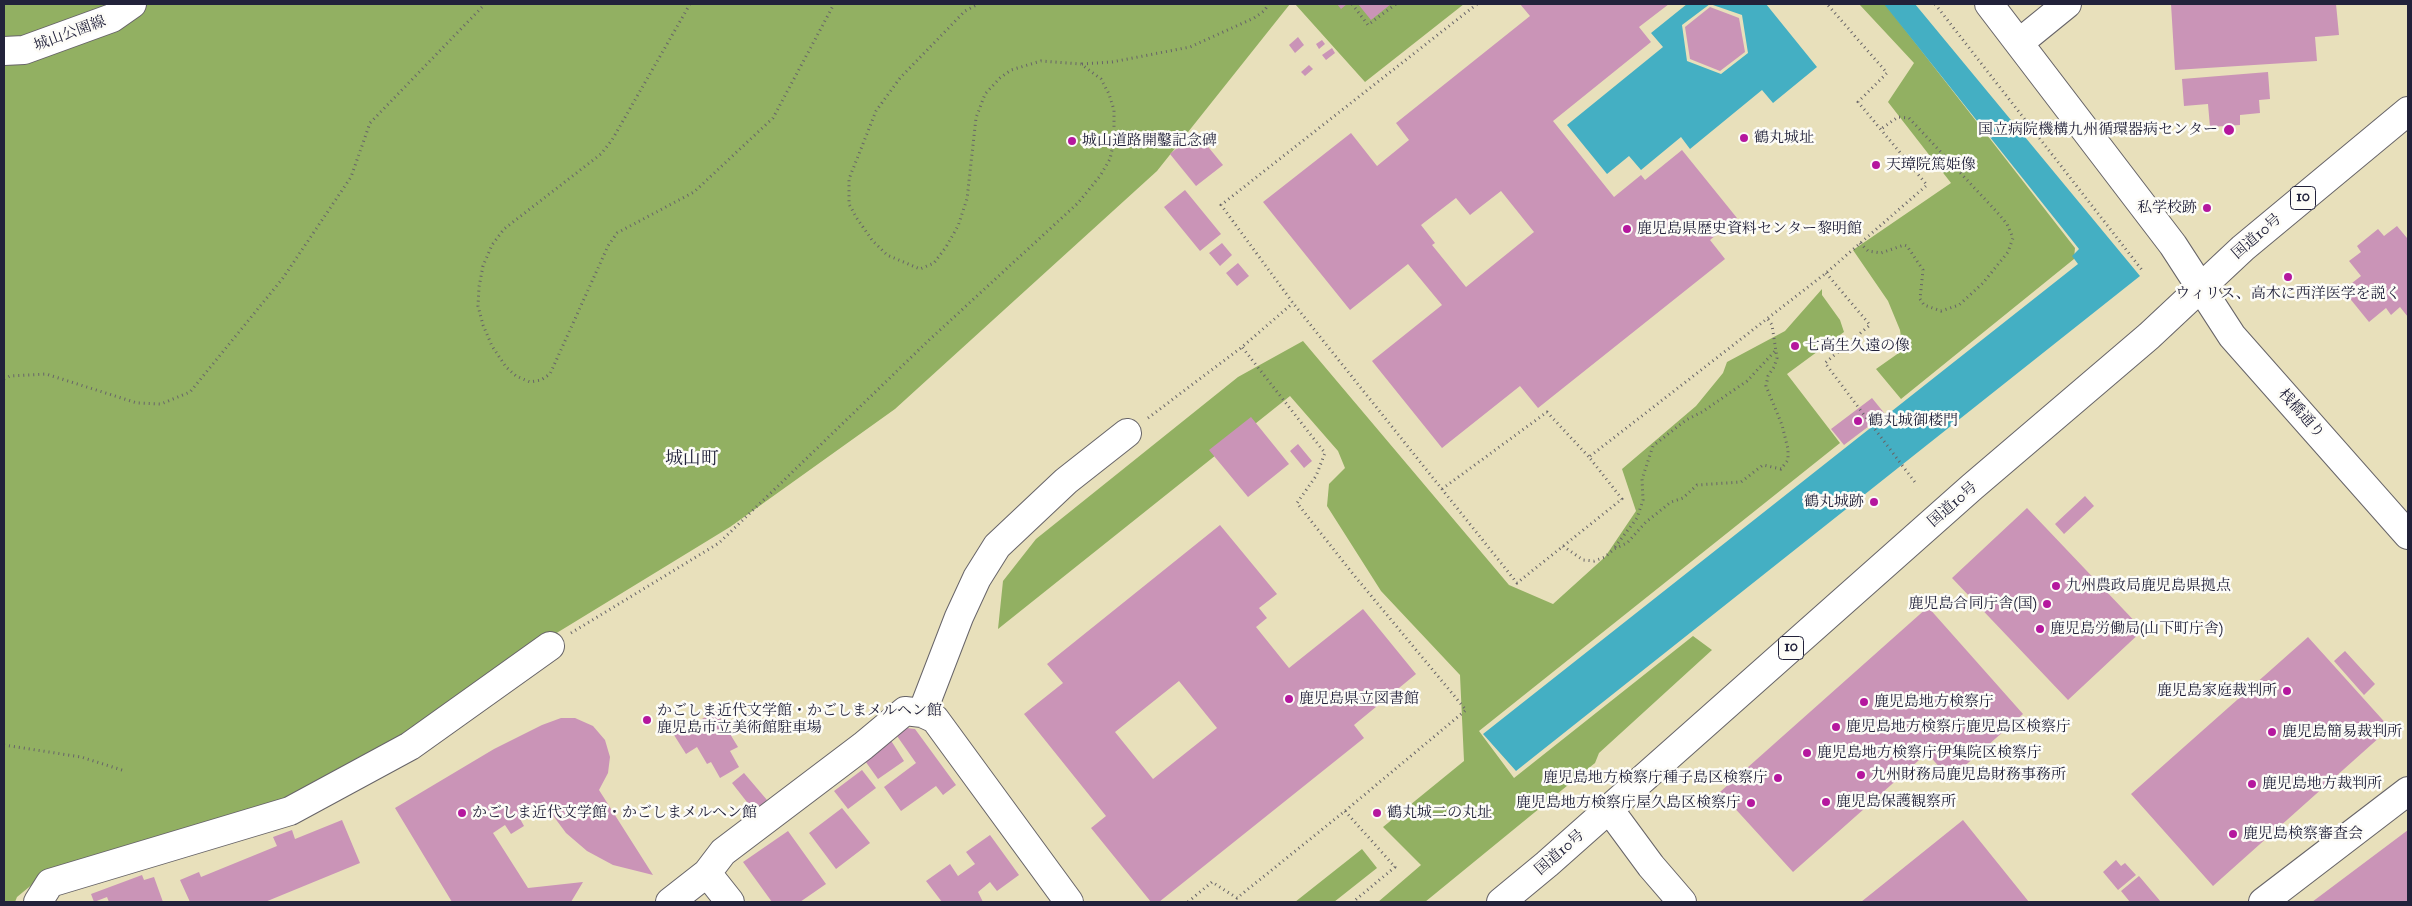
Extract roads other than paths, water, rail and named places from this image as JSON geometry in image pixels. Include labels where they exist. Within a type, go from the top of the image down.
[{"type":"main road","name":"城山公園線","points":[[4,51],[24,50],[112,18],[132,4]]},
{"type":"main road","name":"桟橋通り","points":[[1989,4],[2173,245],[2243,349],[2408,535]]},
{"type":"main road","points":[[2019,43],[2067,4]]},
{"type":"main road","name":"国道10号","points":[[1501,902],[1547,864],[1972,487],[2149,336],[2242,248],[2408,111]]},
{"type":"main road","points":[[922,713],[962,609],[977,578],[997,546],[1066,480],[1127,433]]},
{"type":"main road","points":[[38,902],[50,883],[290,811],[410,746],[550,646]]},
{"type":"main road","points":[[670,902],[707,872],[722,852],[905,712],[922,713],[935,719],[1069,902]]},
{"type":"main road","points":[[2263,902],[2408,791]]},
{"type":"main road","points":[[1610,808],[1651,866],[1682,902]]},
{"type":"main road","points":[[707,872],[730,902]]},
{"type":"water","points":[[1687,4],[1710,4],[1766,4],[1817,67],[1773,103],[1762,90],[1690,149],[1681,137],[1641,170],[1629,156],[1607,174],[1567,125],[1663,47],[1651,33]],"holes":[[[1710,4],[1742,15],[1748,53],[1721,74],[1687,61],[1682,25]]]},
{"type":"water","points":[[1884,4],[1915,4],[2140,276],[1516,771],[1483,734],[2078,264],[2072,256],[2079,249]]},
{"type":"place","name":"国立病院機構九州循環器病センター","points":[[2229,130]]},
{"type":"place","name":"鶴丸城址","points":[[1744,138]]},
{"type":"place","name":"城山道路開鑿記念碑","points":[[1072,141]]},
{"type":"place","name":"天璋院篤姫像","points":[[1876,165]]},
{"type":"place","name":"私学校跡","points":[[2207,208]]},
{"type":"place","name":"鹿児島県歴史資料センター黎明館","points":[[1627,229]]},
{"type":"place","name":"ウィリス、高木に西洋医学を説く","points":[[2288,277]]},
{"type":"place","name":"七高生久遠の像","points":[[1795,346]]},
{"type":"place","name":"鶴丸城御楼門","points":[[1858,421]]},
{"type":"place","name":"鶴丸城跡","points":[[1874,502]]},
{"type":"place","name":"九州農政局鹿児島県拠点","points":[[2056,586]]},
{"type":"place","name":"鹿児島合同庁舎(国)","points":[[2047,604]]},
{"type":"place","name":"鹿児島労働局(山下町庁舎)","points":[[2040,629]]},
{"type":"place","name":"鹿児島家庭裁判所","points":[[2287,691]]},
{"type":"place","name":"鹿児島県立図書館","points":[[1289,699]]},
{"type":"place","name":"鹿児島地方検察庁","points":[[1864,702]]},
{"type":"place","name":"かごしま近代文学館・かごしまメルヘン館 鹿児島市立美術館駐車場","points":[[647,720]]},
{"type":"place","name":"鹿児島地方検察庁鹿児島区検察庁","points":[[1836,727]]},
{"type":"place","name":"鹿児島簡易裁判所","points":[[2272,732]]},
{"type":"place","name":"鹿児島地方検察庁伊集院区検察庁","points":[[1807,753]]},
{"type":"place","name":"九州財務局鹿児島財務事務所","points":[[1861,775]]},
{"type":"place","name":"鹿児島地方検察庁種子島区検察庁","points":[[1778,778]]},
{"type":"place","name":"鹿児島地方裁判所","points":[[2252,784]]},
{"type":"place","name":"鹿児島保護観察所","points":[[1826,802]]},
{"type":"place","name":"鹿児島地方検察庁屋久島区検察庁","points":[[1751,803]]},
{"type":"place","name":"かごしま近代文学館・かごしまメルヘン館","points":[[462,813]]},
{"type":"place","name":"鶴丸城二の丸址","points":[[1377,813]]},
{"type":"place","name":"鹿児島検察審査会","points":[[2233,834]]},
{"type":"district","name":"城山町","points":[[692,460]]}]
